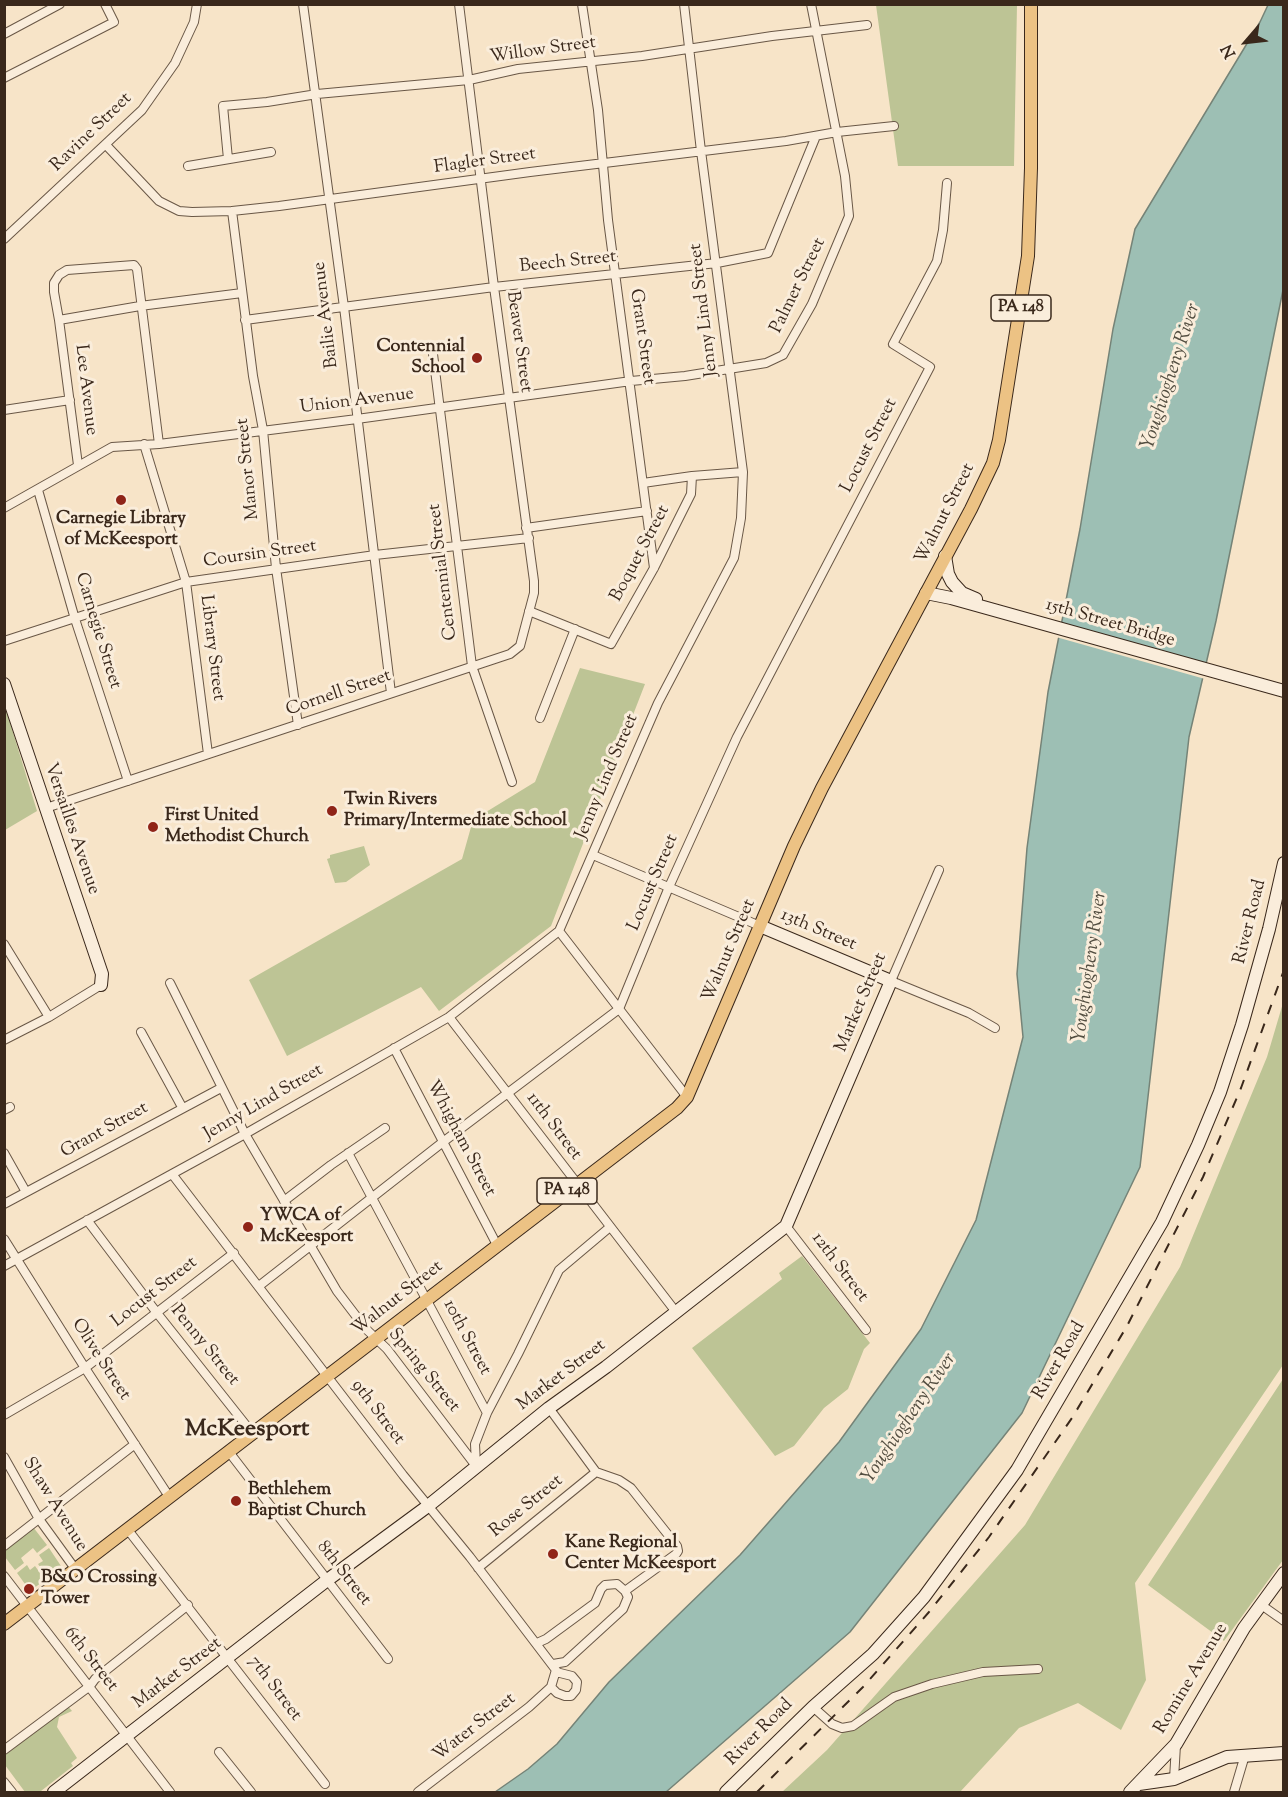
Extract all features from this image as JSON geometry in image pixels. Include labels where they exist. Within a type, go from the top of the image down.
[{"type":"main road","name":"Walnut Street","points":[[4,1624],[677,1108],[687,1097],[794,846],[993,463],[1017,336],[1028,256],[1031,168],[1031,4]]},
{"type":"street","points":[[4,34],[60,4]]},
{"type":"street","points":[[4,78],[114,22],[105,4]]},
{"type":"street","name":"Ravine Street","points":[[4,239],[142,110],[175,63],[194,22],[197,4]]},
{"type":"street","name":"Bailie Avenue","points":[[303,4],[344,307],[391,693]]},
{"type":"street","name":"Beaver Street","points":[[459,4],[494,287],[529,538],[534,592],[529,611]]},
{"type":"street","name":"Grant Street","points":[[582,4],[591,60],[654,568]]},
{"type":"street","name":"Jenny Lind Street","points":[[4,1266],[245,1134],[449,1017],[559,931],[658,702],[734,558],[741,518],[743,472],[684,4]]},
{"type":"street","points":[[811,4],[837,132]]},
{"type":"street","name":"Willow Street","points":[[228,159],[223,106],[316,94],[469,80],[518,69],[642,56],[690,47],[867,25]]},
{"type":"street","name":"Flagler Street","points":[[106,145],[154,197],[170,207],[192,212],[232,211],[894,126]]},
{"type":"street","name":"Palmer Street","points":[[729,369],[766,363],[783,355],[812,304],[849,216],[837,132]]},
{"type":"street","name":"Beech Street","points":[[245,320],[494,287],[717,263],[768,253],[816,136]]},
{"type":"street","points":[[188,166],[271,152]]},
{"type":"street","name":"Locust Street","points":[[619,1009],[669,887],[736,737],[930,367],[893,345],[937,261],[943,230],[946,183]]},
{"type":"street","name":"Manor Street","points":[[232,211],[245,320],[263,430],[276,568],[298,725]]},
{"type":"street","points":[[159,444],[140,306],[137,269],[134,265],[67,270],[59,275],[54,283],[59,320],[140,306],[242,293]]},
{"type":"street","name":"Lee Avenue","points":[[59,320],[78,465]]},
{"type":"street","name":"Centennial Street","points":[[433,354],[472,666],[512,782]]},
{"type":"street","name":"Union Avenue","points":[[4,508],[112,447],[159,444],[357,419],[729,369]]},
{"type":"street","points":[[4,410],[70,400]]},
{"type":"street","name":"Library Street","points":[[144,444],[186,582],[208,754]]},
{"type":"street","points":[[643,483],[743,472]]},
{"type":"street","name":"Boquet Street","points":[[575,629],[611,644],[654,568],[691,494],[692,476]]},
{"type":"street","name":"Carnegie Street","points":[[38,490],[75,619],[128,781]]},
{"type":"street","points":[[526,528],[647,511]]},
{"type":"street","name":"Coursin Street","points":[[4,641],[186,582],[375,555],[529,538]]},
{"type":"street","points":[[945,556],[948,574],[961,597]]},
{"type":"street","name":"15th Street Bridge","points":[[926,593],[961,597],[1015,616],[1284,691]]},
{"type":"street","points":[[529,611],[575,629],[540,718]]},
{"type":"street","name":"Cornell Street","points":[[46,808],[510,654],[520,646],[529,611]]},
{"type":"street","name":"Versailles Avenue","points":[[4,684],[102,974],[101,985]]},
{"type":"street","name":"13th Street","points":[[593,855],[969,1013],[995,1028]]},
{"type":"street","name":"River Road","points":[[726,1792],[813,1707],[873,1654],[924,1597],[1017,1470],[1162,1222],[1198,1145],[1224,1081],[1242,1025],[1269,929],[1284,863]]},
{"type":"street","name":"Market Street","points":[[54,1792],[326,1581],[428,1506],[549,1408],[606,1367],[786,1226],[939,870]]},
{"type":"street","points":[[559,931],[687,1097]]},
{"type":"street","points":[[4,944],[49,1017]]},
{"type":"street","name":"Spring Street","points":[[170,983],[245,1134],[337,1291],[387,1349],[476,1466]]},
{"type":"street","points":[[4,1040],[49,1017],[101,985]]},
{"type":"street","points":[[259,1286],[443,1142],[619,1009]]},
{"type":"street","name":"11th Street","points":[[449,1017],[676,1312]]},
{"type":"street","points":[[141,1032],[182,1107]]},
{"type":"street","name":"Whigham Street","points":[[394,1048],[497,1245]]},
{"type":"street","name":"Grant Street","points":[[4,1204],[221,1088]]},
{"type":"street","points":[[284,1201],[385,1128]]},
{"type":"street","name":"10th Street","points":[[348,1153],[487,1413]]},
{"type":"street","points":[[4,1154],[26,1192]]},
{"type":"street","name":"9th Street","points":[[172,1174],[555,1668],[573,1676],[577,1682],[576,1690],[571,1696],[556,1692],[551,1687]]},
{"type":"street","name":"Penny Street","points":[[87,1220],[253,1434]]},
{"type":"street","name":"12th Street","points":[[786,1226],[866,1330]]},
{"type":"street","points":[[476,1466],[474,1444],[487,1413],[559,1270],[610,1227]]},
{"type":"street","name":"Olive Street","points":[[4,1239],[170,1498]]},
{"type":"street","name":"Locust Street","points":[[4,1415],[85,1368],[234,1253]]},
{"type":"street","points":[[549,1408],[596,1472],[619,1480],[631,1488],[677,1546],[676,1554],[625,1591]]},
{"type":"street","points":[[4,1546],[135,1444]]},
{"type":"street","name":"8th Street","points":[[229,1452],[388,1659]]},
{"type":"street","name":"Shaw Avenue","points":[[4,1457],[39,1519],[76,1570]]},
{"type":"street","name":"Rose Street","points":[[478,1568],[596,1472]]},
{"type":"street","name":"7th Street","points":[[128,1530],[325,1784]]},
{"type":"street","name":"Romine Avenue","points":[[1121,1792],[1135,1788],[1176,1744],[1231,1648],[1284,1573]]},
{"type":"street","name":"6th Street","points":[[4,1576],[90,1686],[167,1791]]},
{"type":"street","points":[[537,1643],[546,1639],[595,1603],[605,1585],[617,1584],[625,1591],[628,1597],[623,1609],[566,1662],[555,1668],[551,1687]]},
{"type":"street","points":[[1260,1604],[1284,1621]]},
{"type":"street","points":[[4,1750],[90,1686],[95,1679],[188,1605]]},
{"type":"street","points":[[813,1707],[832,1724],[842,1728],[853,1726],[894,1696],[932,1684],[983,1672],[1038,1669]]},
{"type":"street","name":"Water Street","points":[[418,1792],[529,1707],[551,1687]]},
{"type":"street","points":[[1174,1779],[1176,1744]]},
{"type":"street","points":[[219,1752],[251,1792]]},
{"type":"street","points":[[1135,1788],[1174,1779],[1227,1757],[1284,1753]]},
{"type":"street","points":[[1234,1792],[1245,1755]]},
{"type":"street","points":[[4,1782],[12,1792]]},
{"type":"green space","points":[[876,5],[1017,5],[1014,166],[898,166]]},
{"type":"green space","points":[[580,668],[645,684],[551,926],[439,1011],[421,987],[287,1056],[249,980],[462,859],[473,820],[535,782]]},
{"type":"green space","points":[[5,706],[37,811],[4,830]]},
{"type":"green space","points":[[364,846],[370,865],[346,882],[335,883],[327,859],[330,855]]},
{"type":"green space","points":[[1283,1003],[1283,1365],[1135,1583],[1146,1680],[1121,1730],[1078,1703],[1019,1728],[960,1792],[782,1792],[827,1750],[1025,1525],[1180,1267],[1267,1057]]},
{"type":"green space","points":[[802,1256],[870,1343],[864,1349],[848,1389],[824,1408],[794,1446],[775,1456],[692,1348],[782,1279],[779,1273]]},
{"type":"green space","points":[[1283,1379],[1283,1560],[1224,1641],[1148,1585]]},
{"type":"green space","points":[[33,1527],[47,1545],[37,1553],[33,1548],[21,1558],[24,1563],[15,1570],[5,1557],[5,1549]]},
{"type":"green space","points":[[49,1548],[61,1566],[48,1578],[38,1564],[43,1561],[39,1555]]},
{"type":"green space","points":[[27,1565],[30,1570],[35,1566],[45,1580],[30,1591],[17,1573]]},
{"type":"green space","points":[[67,1705],[72,1711],[59,1717],[57,1727],[77,1758],[71,1763],[73,1766],[41,1791],[25,1792],[5,1765],[5,1752]]},
{"type":"water","name":"Youghiogheny River","points":[[1268,5],[1283,5],[1283,290],[1216,621],[1189,737],[1140,1167],[1022,1413],[850,1632],[666,1792],[495,1792],[528,1769],[557,1744],[609,1682],[740,1555],[839,1442],[921,1329],[976,1220],[1023,1037],[1017,974],[1027,848],[1048,692],[1080,529],[1113,329],[1135,229],[1260,22]]},
{"type":"pier","points":[[1059,622],[1209,664],[1205,679],[1056,637]]},
{"type":"railway","points":[[757,1792],[863,1687],[929,1612],[989,1537],[1072,1418],[1127,1326],[1203,1177],[1241,1088],[1284,970]]},
{"type":"place","name":"Contennial School","points":[[477,358]]},
{"type":"place","name":"Carnegie Library of McKeesport","points":[[121,500]]},
{"type":"place","name":"Twin Rivers Primary/Intermediate School","points":[[332,811]]},
{"type":"place","name":"First United Methodist Church","points":[[153,827]]},
{"type":"place","name":"YWCA of McKeesport","points":[[248,1227]]},
{"type":"place","name":"Bethlehem Baptist Church","points":[[236,1501]]},
{"type":"place","name":"Kane Regional Center McKeesport","points":[[553,1554]]},
{"type":"place","name":"B&O Crossing Tower","points":[[29,1589]]},
{"type":"district","name":"McKeesport","points":[[247,1431]]}]
